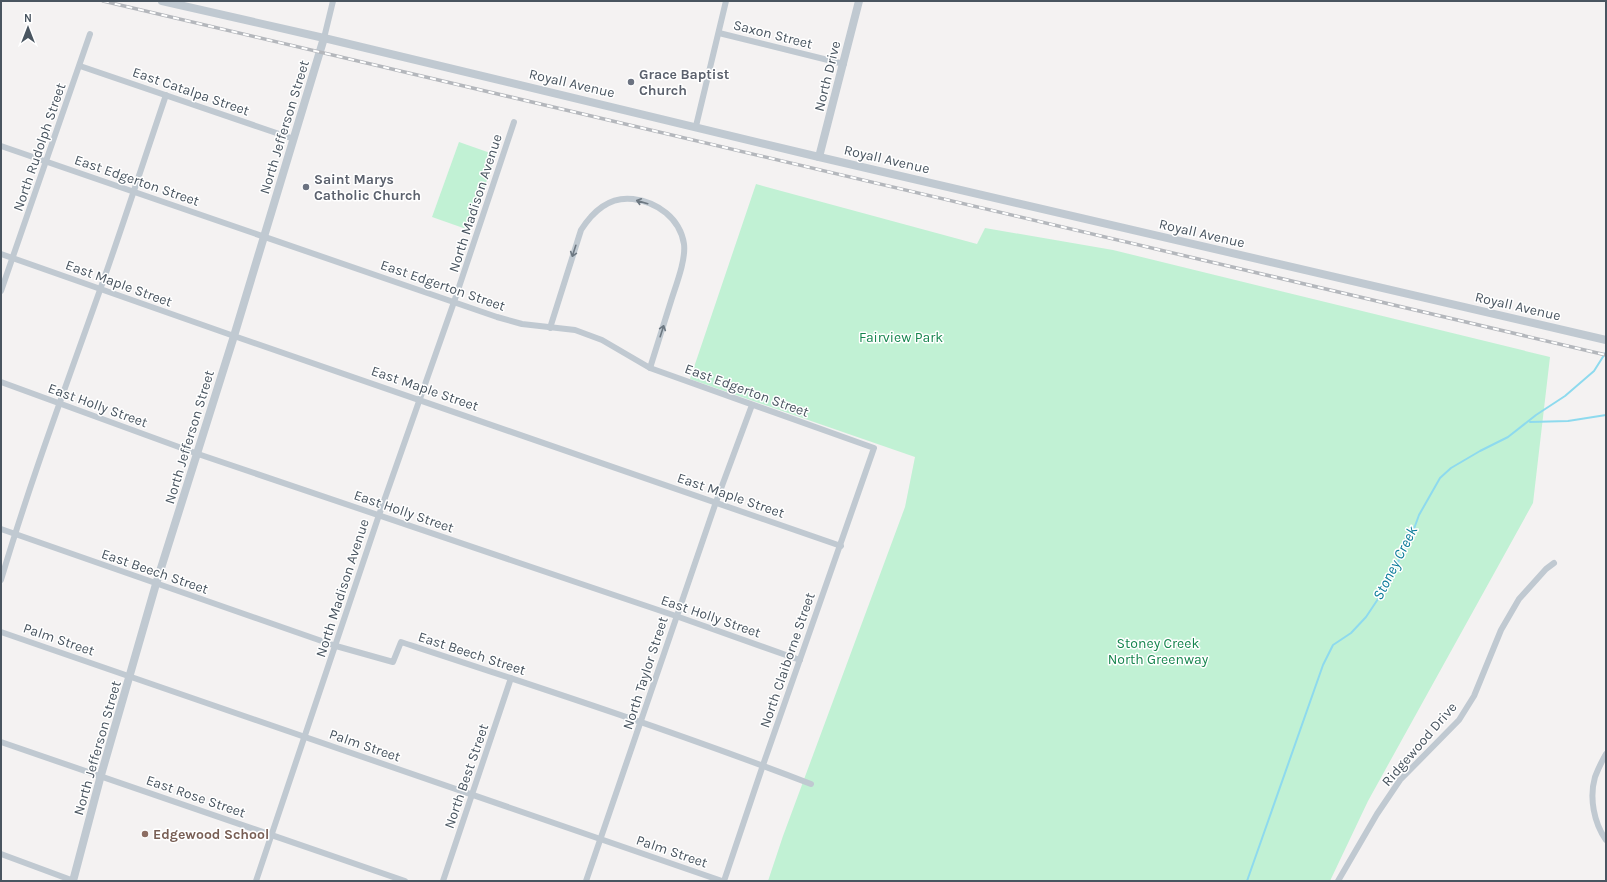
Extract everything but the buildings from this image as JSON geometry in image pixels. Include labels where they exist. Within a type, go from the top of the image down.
[{"type":"street","name":"Royall Avenue","points":[[162,1],[696,126],[819,157],[1606,340]]},
{"type":"street","name":"North Jefferson Street","points":[[73,881],[101,776],[131,676],[156,584],[198,454],[294,139],[324,38],[333,1]]},
{"type":"street","points":[[696,126],[726,1]]},
{"type":"street","name":"North Drive","points":[[819,157],[860,1]]},
{"type":"street","name":"Saxon Street","points":[[719,33],[844,64]]},
{"type":"street","name":"North Rudolph Street","points":[[1,291],[47,162],[90,34]]},
{"type":"street","name":"East Catalpa Street","points":[[80,66],[294,139]]},
{"type":"street","points":[[1,580],[14,534],[101,289],[166,95]]},
{"type":"street","name":"North Madison Avenue","points":[[256,881],[379,515],[454,302],[514,122]]},
{"type":"street","name":"East Edgerton Street","points":[[1,146],[497,317],[522,324],[574,330],[602,340],[650,368],[874,448]]},
{"type":"street","points":[[550,328],[581,230],[590,216],[605,205],[623,198],[642,200],[662,209],[674,222],[682,236],[684,246],[682,263],[650,368]]},
{"type":"street","name":"East Maple Street","points":[[1,254],[840,546]]},
{"type":"street","name":"East Holly Street","points":[[1,382],[198,454],[676,616],[800,660]]},
{"type":"street","name":"North Taylor Street","points":[[586,881],[641,723],[676,616],[752,405]]},
{"type":"street","name":"North Claiborne Street","points":[[723,881],[874,448]]},
{"type":"street","name":"East Beech Street","points":[[1,529],[336,646],[393,662],[401,642],[511,678],[763,765],[811,784]]},
{"type":"street","name":"Ridgewood Drive","points":[[1338,881],[1377,814],[1400,780],[1459,720],[1474,696],[1501,630],[1519,598],[1546,569],[1554,563]]},
{"type":"street","name":"Palm Street","points":[[1,632],[723,881]]},
{"type":"street","name":"North Best Street","points":[[443,881],[511,678]]},
{"type":"street","name":"East Rose Street","points":[[1,742],[406,881]]},
{"type":"street","points":[[1606,754],[1595,777],[1592,800],[1595,818],[1606,840]]},
{"type":"street","points":[[1,854],[73,881]]},
{"type":"green space","points":[[459,142],[496,155],[469,230],[432,217]]},
{"type":"green space","name":"Stoney Creek North Greenway","points":[[756,184],[977,244],[985,228],[1113,250],[1550,357],[1533,503],[1368,801],[1330,881],[768,881],[783,836],[905,507],[915,457],[690,379]]},
{"type":"waterway","name":"Stoney Creek","points":[[1247,881],[1323,665],[1333,645],[1351,633],[1366,617],[1380,596],[1411,537],[1419,515],[1440,478],[1451,468],[1508,437],[1536,415],[1565,396],[1594,371],[1606,352]]},
{"type":"waterway","points":[[1530,422],[1568,421],[1606,415]]},
{"type":"railway","points":[[103,1],[1606,355]]},
{"type":"place","name":"Grace Baptist Church","points":[[631,82]]},
{"type":"place","name":"Saint Marys Catholic Church","points":[[306,187]]},
{"type":"place","name":"Edgewood School","points":[[145,834]]},
{"type":"park label","name":"Fairview Park","points":[[901,337]]}]
